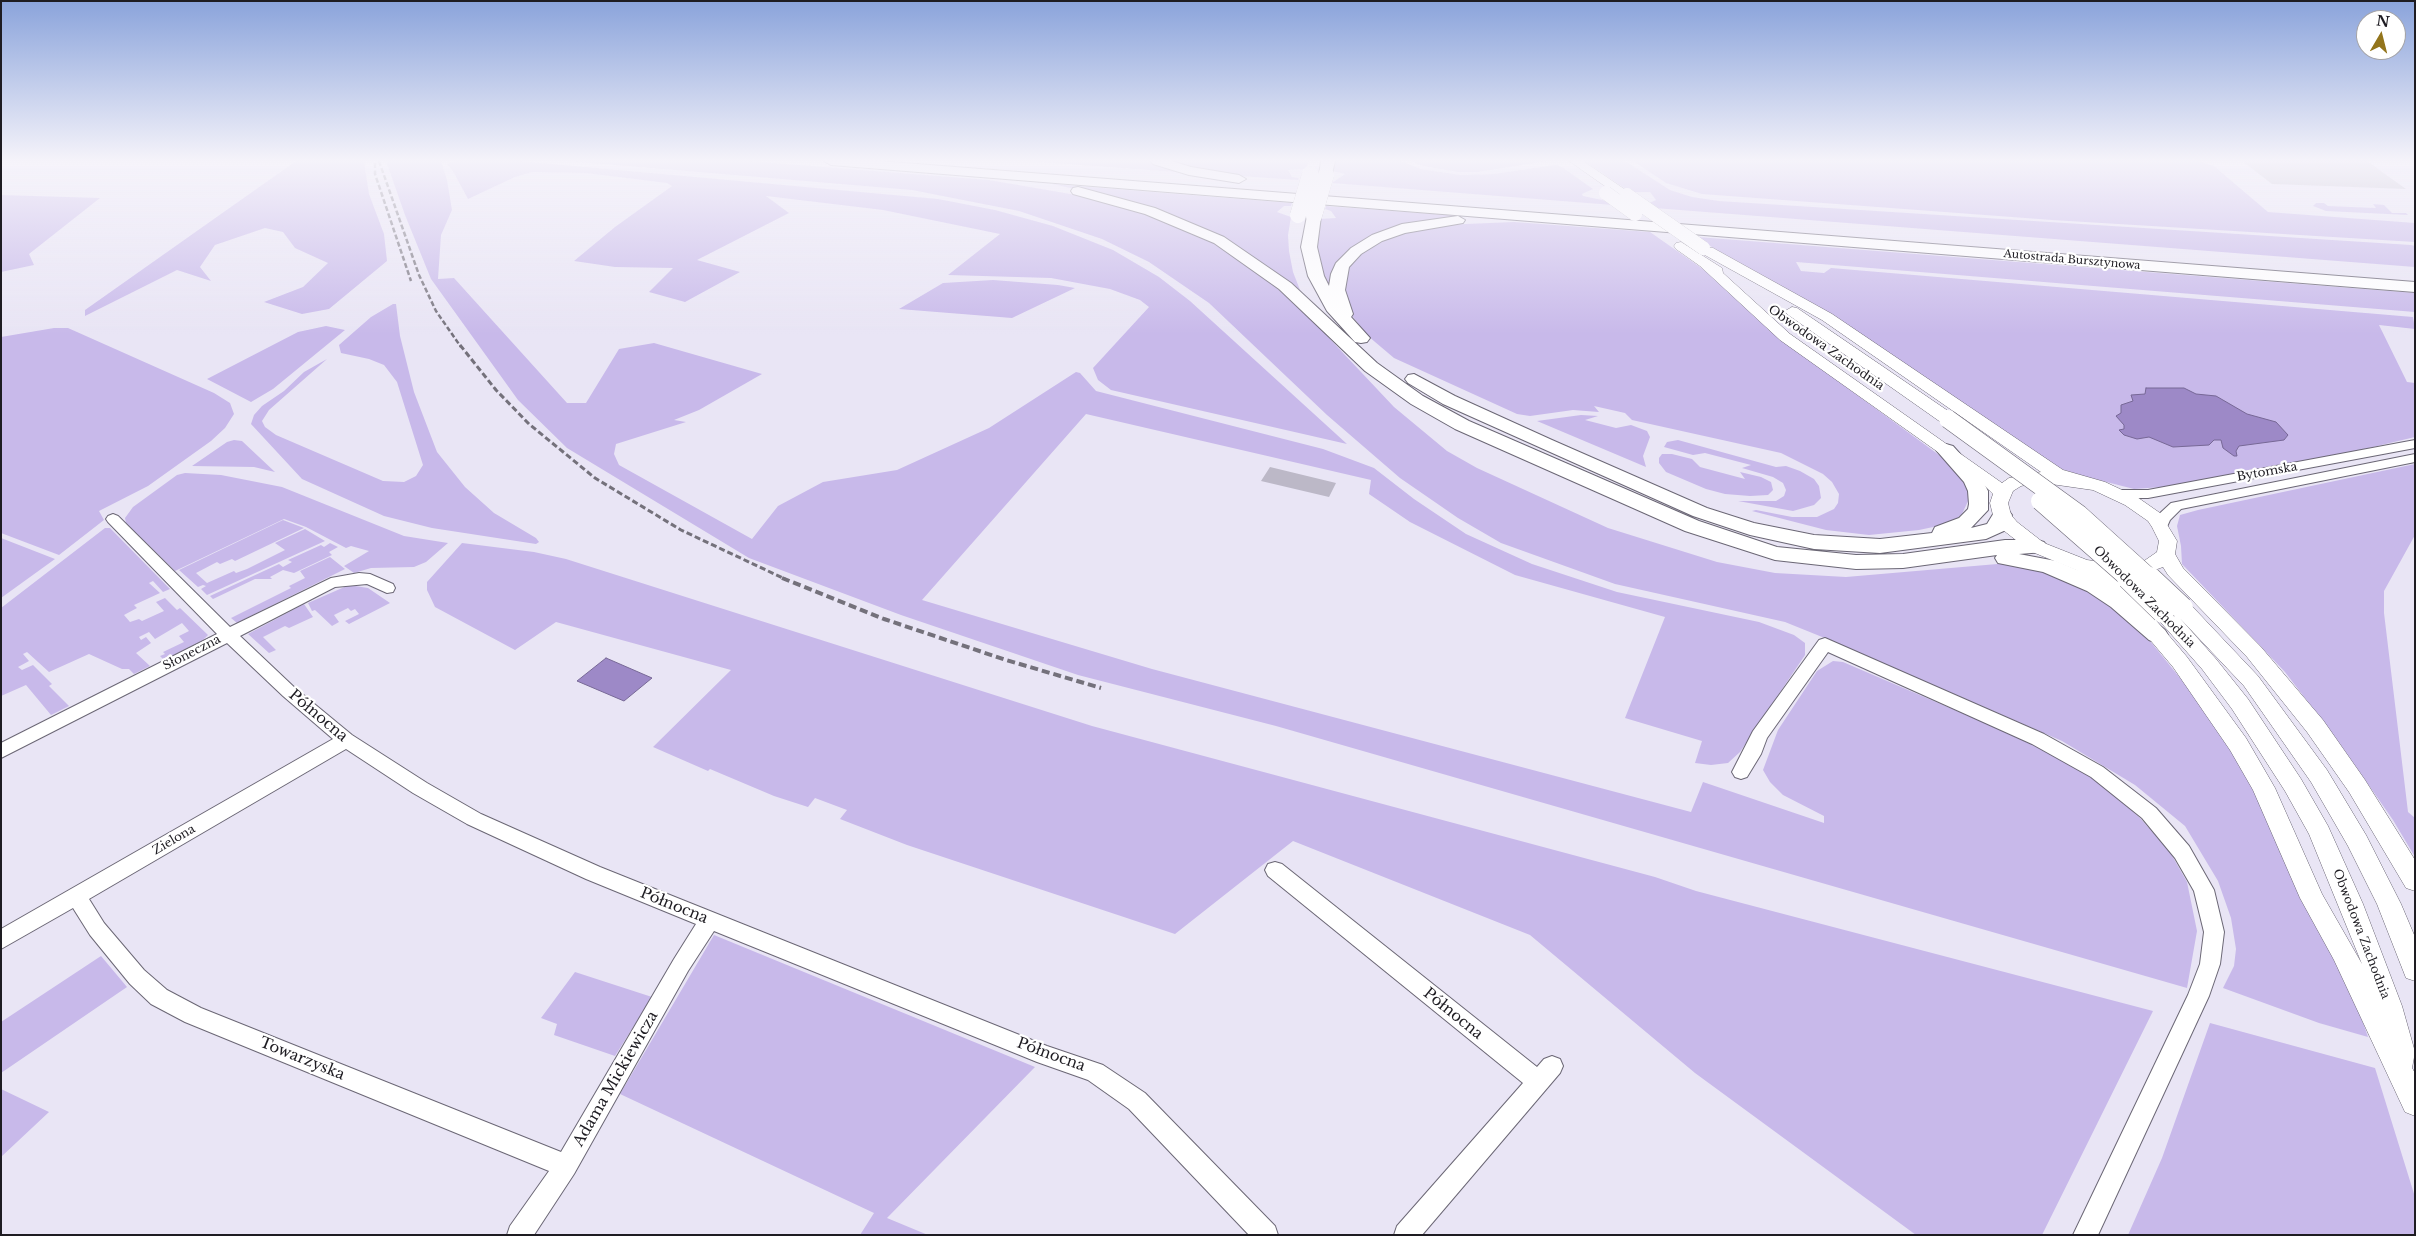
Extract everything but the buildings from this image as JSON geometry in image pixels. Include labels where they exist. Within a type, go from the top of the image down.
[{"type":"highway","points":[[1168,219],[1219,240],[1256,264],[1285,286],[1386,379],[1446,416],[1556,468],[1659,513],[1726,539],[1775,553],[1832,561],[1886,562],[1958,555],[2005,547],[2037,547]]},
{"type":"highway","points":[[1298,219],[1297,264],[1305,288],[1331,329]]},
{"type":"highway","points":[[1313,219],[1309,237],[1312,266],[1323,293],[1349,326],[1385,359],[1432,390],[1545,444],[1716,518],[1784,537],[1827,543],[1880,546],[1958,538],[1994,529],[1999,525],[2002,515]]},
{"type":"highway","name":"Autostrada Bursztynowa","points":[[1560,219],[2415,286]]},
{"type":"highway","name":"Autostrada Bursztynowa","points":[[1708,219],[2415,273]]},
{"type":"highway","points":[[1349,326],[1338,297],[1339,274],[1352,255],[1377,238],[1417,225],[1445,221],[1602,222]]},
{"type":"highway","points":[[1827,543],[1911,537],[1942,532],[1966,523],[1978,510],[1978,491],[1973,480],[1946,450]]},
{"type":"highway","points":[[1958,555],[2016,559],[2059,569],[2106,593],[2167,618]]},
{"type":"main road","name":"Obwodowa Zachodnia","points":[[1642,219],[1681,246],[1706,254],[1941,421],[2055,513],[2114,564],[2209,664],[2240,704],[2294,785],[2320,833],[2352,904],[2390,1006],[2415,1103]]},
{"type":"main road","points":[[1659,219],[1706,254],[1827,317],[2040,464],[2057,474],[2118,494],[2143,509],[2161,526],[2168,541],[2166,554],[2159,561],[2136,570],[2120,571],[2083,566]]},
{"type":"main road","points":[[1706,254],[1758,314],[1785,336],[1989,480],[2002,492]]},
{"type":"main road","points":[[2079,481],[2050,477],[2025,479],[2015,482],[2002,492],[1999,503],[2002,515],[2021,537],[2037,547],[2083,566],[2119,591],[2167,618],[2217,713],[2264,788],[2312,898],[2344,954],[2415,1103]]},
{"type":"main road","points":[[2166,554],[2175,571],[2254,652],[2315,726],[2357,786],[2415,881]]},
{"type":"main road","name":"Obwodowa Zachodnia","points":[[2167,618],[2251,681],[2319,776],[2358,842],[2385,896],[2415,970]]},
{"type":"street","name":"Bytomska","points":[[2118,494],[2148,494],[2415,444]]},
{"type":"street","name":"Bytomska","points":[[2161,526],[2163,518],[2176,506],[2415,458]]},
{"type":"street","name":"Północna","points":[[113,519],[272,677],[346,740],[420,788],[474,819],[561,859],[958,1018],[1045,1055],[1095,1072],[1138,1101],[1266,1235]]},
{"type":"street","name":"Słoneczna","points":[[1,751],[331,583],[359,578],[370,579],[387,588]]},
{"type":"street","points":[[1741,772],[1752,754],[1759,736],[1825,644],[2038,739],[2097,772],[2149,813],[2182,852],[2204,890],[2214,932],[2210,964],[2198,996],[2085,1235]]},
{"type":"street","name":"Zielona","points":[[1,940],[346,740]]},
{"type":"street","name":"Północna","points":[[1275,870],[1545,1074],[1406,1235]]},
{"type":"street","name":"Towarzyska","points":[[78,897],[97,929],[137,977],[159,997],[193,1015],[566,1166]]},
{"type":"street","name":"Adama Mickiewicza","points":[[519,1235],[566,1166],[681,965],[710,920]]},
{"type":"shaded area","points":[[1,219],[74,219],[29,254],[34,265],[1,272]]},
{"type":"shaded area","points":[[214,219],[378,219],[384,234],[387,261],[329,309],[302,314],[264,302],[303,287],[328,263],[295,248],[283,232],[265,228],[215,245],[200,267],[211,281],[177,270],[85,316],[85,310]]},
{"type":"shaded area","points":[[406,219],[448,219],[441,235],[438,279],[454,278],[567,403],[586,403],[619,349],[654,343],[762,374],[699,410],[674,420],[686,422],[616,444],[614,454],[619,465],[752,539],[778,506],[823,482],[897,470],[989,428],[1076,372],[1080,373],[1096,391],[1323,449],[1374,468],[1414,499],[1466,534],[1532,564],[1617,592],[1759,622],[1794,635],[1805,643],[1805,655],[1740,752],[1728,763],[1711,765],[1695,763],[1702,741],[1625,718],[1665,617],[1515,575],[1410,522],[1369,494],[1371,480],[1086,414],[922,600],[1152,669],[1691,812],[1703,782],[1824,823],[1824,816],[1783,795],[1770,782],[1763,770],[1778,730],[1817,671],[1833,661],[1843,662],[2043,748],[2096,779],[2140,818],[2170,852],[2187,882],[2197,931],[2187,988],[1276,726],[1078,675],[901,615],[749,558],[567,448],[518,400],[431,279]]},
{"type":"shaded area","points":[[627,219],[778,219],[697,260],[740,272],[685,302],[649,292],[673,268],[615,267],[574,261]]},
{"type":"shaded area","points":[[925,219],[1026,219],[1053,226],[1113,250],[1159,277],[1190,301],[1347,444],[1111,390],[1098,380],[1093,368],[1149,307],[1140,300],[1110,289],[1051,278],[948,275],[1000,234]]},
{"type":"shaded area","points":[[1042,219],[1160,219],[1212,241],[1242,259],[1295,302],[1394,407],[1447,451],[1477,468],[1608,528],[1717,562],[1775,573],[1846,577],[2009,563],[2028,566],[2090,588],[2146,636],[2189,689],[2234,756],[2249,782],[2356,1002],[2368,1037],[2319,1023],[2223,988],[2234,966],[2236,949],[2231,918],[2218,881],[2185,826],[2135,785],[2062,741],[1785,622],[1615,584],[1501,543],[1458,518],[1400,478],[1327,415],[1209,303],[1149,262],[1102,239]]},
{"type":"shaded area","points":[[1161,219],[1291,219],[1288,235],[1289,251],[1293,272],[1302,295],[1245,252]]},
{"type":"shaded area","points":[[1318,219],[1442,219],[1413,223],[1337,262],[1330,280],[1332,298],[1323,281],[1315,250]]},
{"type":"shaded area","points":[[1792,219],[1997,219],[2411,245],[2415,246],[2415,267]]},
{"type":"shaded area","points":[[2034,219],[2357,219],[2415,223],[2415,242]]},
{"type":"shaded area","points":[[1514,222],[1650,232],[1720,281],[1756,318],[1782,340],[1950,463],[1966,481],[1969,499],[1962,514],[1952,523],[1919,530],[1869,535],[1826,530],[1752,511],[1756,510],[1792,517],[1817,517],[1834,509],[1838,503],[1839,494],[1832,482],[1823,474],[1781,453],[1632,420],[1625,413],[1594,406],[1599,412],[1573,410],[1530,416],[1517,414],[1394,358],[1368,336],[1349,312],[1343,293],[1349,266],[1356,257],[1375,244],[1397,234],[1441,225]]},
{"type":"shaded area","points":[[1698,237],[2415,293],[2415,312],[1796,262],[1801,271],[1824,273],[1831,268],[2413,317],[2415,329],[2379,325],[2407,382],[2415,383],[2415,437],[2331,457],[2162,487],[2134,489],[2087,477],[2055,467],[1727,258]]},
{"type":"shaded area","points":[[993,280],[1075,288],[1012,318],[899,309],[943,283]]},
{"type":"shaded area","points":[[396,304],[400,336],[414,392],[437,452],[465,487],[494,513],[536,538],[539,542],[536,544],[432,528],[384,516],[302,479],[251,424],[254,415],[262,406],[284,391],[304,372],[327,359],[269,410],[262,421],[265,427],[276,435],[383,481],[404,482],[416,476],[423,465],[397,382],[384,365],[369,359],[341,353],[339,345],[371,317]]},
{"type":"shaded area","points":[[326,326],[345,330],[273,389],[251,402],[207,379],[298,332]]},
{"type":"shaded area","points":[[54,328],[68,328],[214,393],[230,403],[234,414],[225,428],[211,441],[148,486],[99,511],[104,520],[59,555],[1,533],[1,337]]},
{"type":"shaded area","points":[[2146,388],[2184,388],[2196,394],[2216,396],[2247,414],[2276,422],[2288,435],[2284,440],[2239,446],[2236,451],[2237,456],[2234,456],[2223,448],[2221,440],[2214,440],[2209,445],[2173,447],[2149,437],[2137,439],[2124,435],[2119,430],[2124,429],[2124,425],[2116,416],[2121,413],[2121,405],[2133,401],[2131,395],[2145,394]]},
{"type":"shaded area","points":[[1581,415],[1598,416],[1585,420],[1616,428],[1631,425],[1647,431],[1650,437],[1643,456],[1646,467],[1537,421]]},
{"type":"shaded area","points":[[234,440],[242,441],[275,472],[254,467],[192,466],[227,442]]},
{"type":"shaded area","points":[[1678,440],[1776,467],[1786,466],[1800,471],[1814,479],[1819,486],[1821,498],[1814,505],[1793,511],[1738,501],[1776,501],[1784,496],[1786,490],[1783,483],[1773,477],[1742,468],[1751,465],[1705,453],[1693,455],[1664,447],[1667,442]]},
{"type":"shaded area","points":[[1662,454],[1672,454],[1692,459],[1700,467],[1745,479],[1740,472],[1761,477],[1771,482],[1773,490],[1768,495],[1750,496],[1725,494],[1706,489],[1666,472],[1659,463],[1659,458]]},
{"type":"shaded area","points":[[2415,464],[2415,535],[2384,591],[2384,613],[2408,812],[2415,818],[2415,857],[2393,820],[2340,744],[2285,672],[2182,564],[2177,526],[2180,515],[2198,510]]},
{"type":"shaded area","points":[[185,473],[221,475],[282,487],[404,536],[448,543],[426,562],[414,567],[371,568],[354,573],[344,566],[369,551],[351,546],[346,548],[306,527],[284,519],[175,571],[126,523],[125,518],[133,507],[177,475]]},
{"type":"shaded area","points":[[283,520],[304,528],[235,561],[232,559],[220,564],[217,562],[196,573],[207,583],[234,571],[236,573],[247,569],[285,550],[275,543],[305,529],[325,541],[207,595],[201,589],[206,586],[198,587],[179,570]]},
{"type":"shaded area","points":[[105,528],[110,528],[170,589],[163,592],[153,581],[149,583],[160,593],[134,605],[137,608],[124,615],[130,622],[139,619],[142,621],[164,611],[156,602],[165,598],[177,610],[180,608],[208,635],[203,640],[164,660],[160,656],[165,654],[163,652],[184,642],[179,636],[189,631],[182,623],[155,639],[149,632],[139,637],[141,640],[146,637],[151,643],[136,653],[150,666],[134,674],[129,669],[122,669],[89,654],[49,672],[27,652],[23,654],[29,661],[18,667],[22,670],[33,665],[52,684],[49,686],[69,706],[51,715],[26,685],[1,696],[1,608]]},
{"type":"shaded area","points":[[1,538],[55,559],[1,598]]},
{"type":"shaded area","points":[[330,543],[338,547],[329,552],[332,555],[294,573],[283,570],[270,577],[272,579],[255,579],[213,599],[210,596],[279,564],[283,567],[292,562],[288,560],[321,545],[324,547]]},
{"type":"shaded area","points":[[462,543],[534,552],[566,559],[1092,726],[1655,877],[1696,891],[2153,1011],[2042,1235],[1916,1235],[1695,1073],[1530,935],[1293,841],[1175,934],[907,845],[840,819],[847,810],[815,798],[808,807],[774,796],[710,769],[708,771],[653,747],[731,670],[556,622],[515,650],[435,607],[427,590],[427,582]]},
{"type":"shaded area","points":[[330,557],[345,569],[237,623],[231,618],[291,588],[289,586],[305,578],[300,571]]},
{"type":"shaded area","points":[[349,585],[368,588],[390,603],[349,624],[345,621],[359,614],[355,609],[351,611],[348,608],[334,615],[339,622],[332,626],[315,610],[312,611],[308,603]]},
{"type":"shaded area","points":[[304,604],[313,617],[289,628],[285,626],[263,637],[276,650],[269,653],[248,634]]},
{"type":"shaded area","points":[[606,658],[652,678],[624,701],[577,681]]},
{"type":"shaded area","points":[[714,935],[1035,1067],[887,1218],[928,1235],[860,1235],[874,1213],[620,1094]]},
{"type":"shaded area","points":[[101,956],[127,987],[1,1073],[1,1022]]},
{"type":"shaded area","points":[[575,972],[652,997],[615,1056],[554,1035],[557,1024],[541,1018]]},
{"type":"shaded area","points":[[2210,1023],[2375,1068],[2415,1197],[2415,1235],[2128,1235],[2162,1158]]},
{"type":"shaded area","points":[[1,1089],[49,1112],[1,1157]]},
{"type":"railway","points":[[390,219],[411,281]]},
{"type":"railway","points":[[399,219],[419,275],[436,311],[461,347]]},
{"type":"railway","points":[[460,345],[496,390],[529,424],[595,478],[681,530],[785,579]]},
{"type":"railway","points":[[782,578],[884,619],[1006,660],[1101,688]]}]
